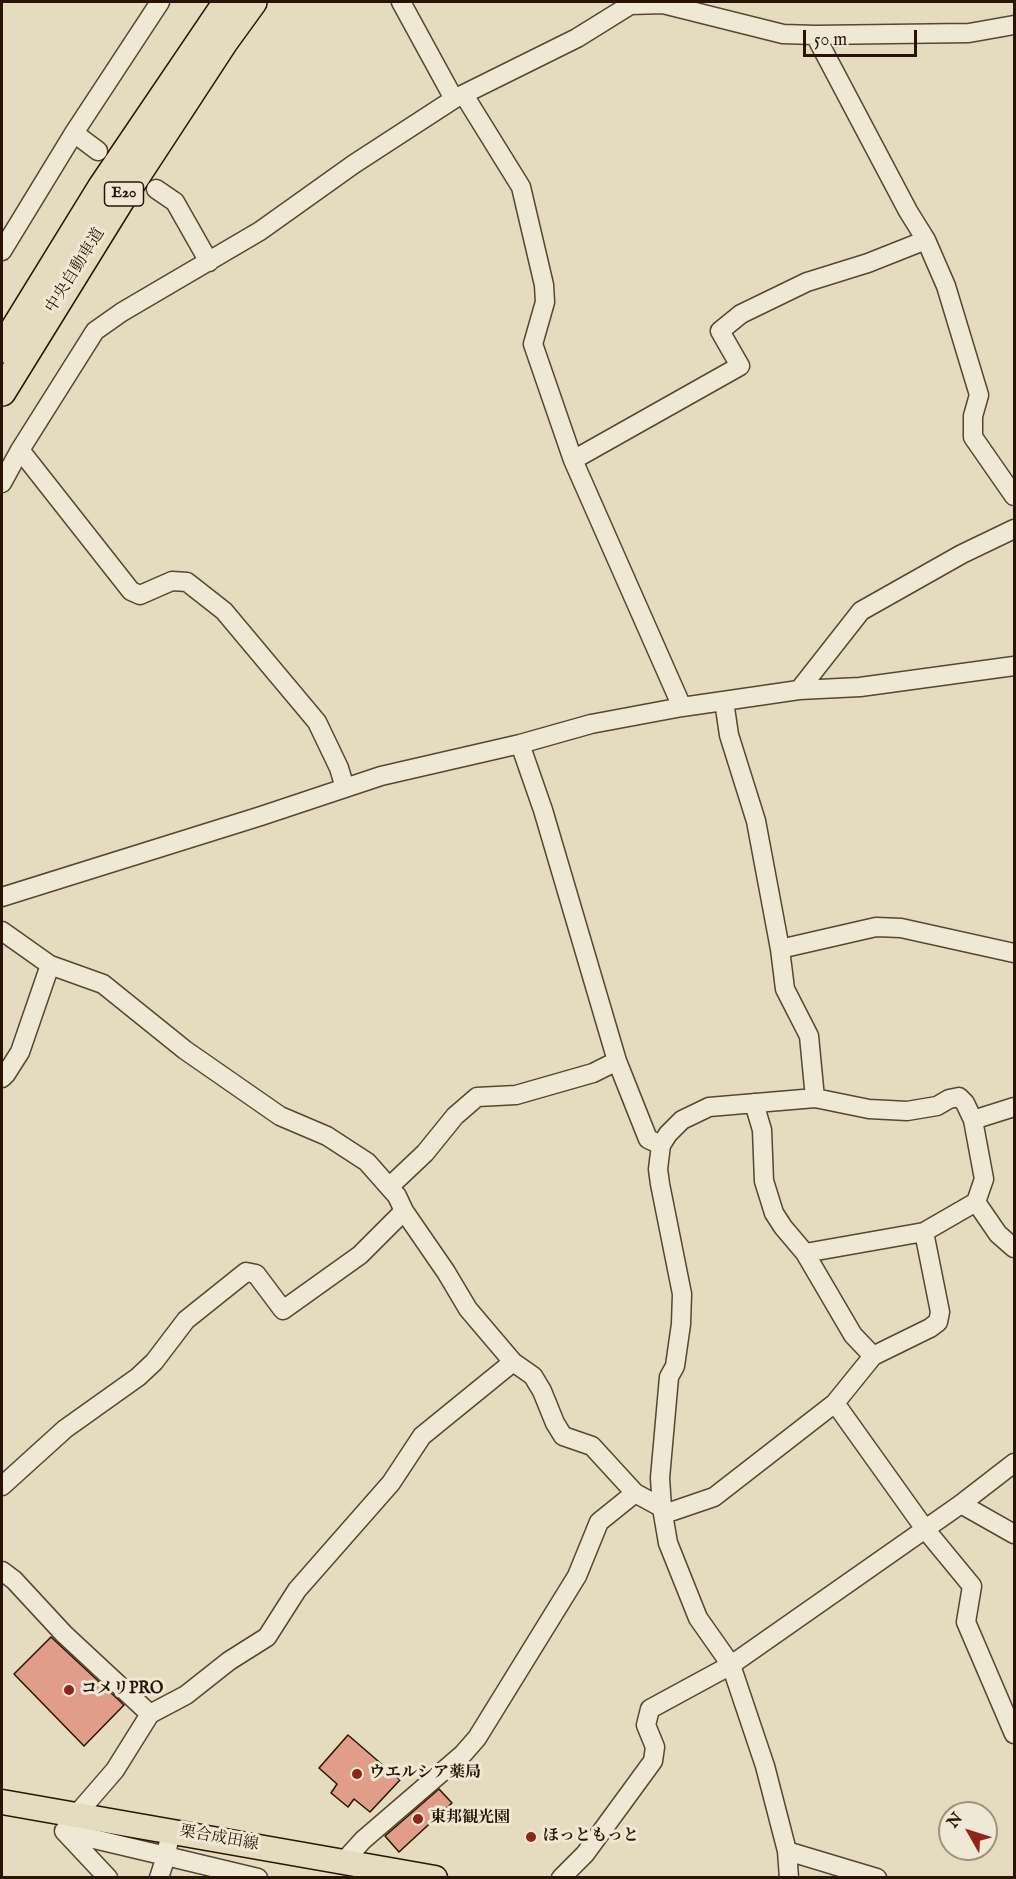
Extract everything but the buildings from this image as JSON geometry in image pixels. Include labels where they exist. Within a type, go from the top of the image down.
[{"type":"highway","name":"中央自動車道","points":[[2,349],[101,188],[227,2]]},
{"type":"highway","name":"中央自動車道","points":[[2,392],[120,201],[224,42],[253,2]]},
{"type":"main road","name":"栗合成田線","points":[[2,1802],[435,1878]]},
{"type":"street","points":[[2,251],[160,2]]},
{"type":"street","points":[[401,2],[459,97],[521,188],[544,285],[545,302],[533,344],[573,460],[682,707]]},
{"type":"street","points":[[2,483],[20,450],[95,331],[122,312],[260,231],[354,164],[459,97],[577,38],[630,5],[663,4],[783,34],[969,33],[1014,25]]},
{"type":"street","points":[[815,35],[908,211],[926,240],[946,286],[979,395],[973,416],[973,437],[1014,496]]},
{"type":"street","points":[[75,133],[98,151]]},
{"type":"street","points":[[156,189],[175,202],[209,262]]},
{"type":"street","points":[[573,460],[740,366],[720,331],[741,314],[807,282],[868,263],[926,240]]},
{"type":"street","points":[[20,450],[131,591],[140,595],[172,581],[187,582],[224,610],[316,722],[339,768],[345,788]]},
{"type":"street","points":[[799,690],[861,611],[962,554],[1014,530]]},
{"type":"street","points":[[2,897],[381,776],[520,744],[591,724],[682,707],[799,690],[860,687],[1014,666]]},
{"type":"street","points":[[724,702],[729,735],[756,821],[780,949],[785,989],[809,1036],[815,1098]]},
{"type":"street","points":[[520,744],[543,810],[616,1061],[648,1139],[661,1145]]},
{"type":"street","points":[[780,949],[876,927],[901,927],[1014,953]]},
{"type":"street","points":[[2,931],[50,965],[103,984],[185,1050],[280,1116],[327,1136],[367,1162],[397,1196],[404,1211],[446,1272],[468,1309],[513,1362],[532,1376],[542,1391],[563,1436],[592,1446],[635,1493],[670,1512],[714,1497],[835,1402],[873,1356],[938,1322],[940,1312],[924,1232]]},
{"type":"street","points":[[2,1078],[20,1052],[50,965]]},
{"type":"street","points":[[389,1187],[425,1153],[455,1116],[477,1097],[516,1095],[593,1073],[616,1061]]},
{"type":"street","points":[[789,1878],[787,1851],[765,1766],[730,1665],[698,1618],[668,1543],[660,1478],[669,1377],[675,1366],[681,1324],[682,1294],[660,1184],[658,1155],[668,1134],[682,1120],[709,1107],[815,1098],[869,1108],[907,1111],[938,1106],[949,1099],[959,1097],[965,1103],[973,1120],[984,1179],[976,1202],[924,1232],[805,1253]]},
{"type":"street","points":[[754,1103],[762,1130],[764,1180],[768,1198],[783,1227],[805,1253],[853,1335],[873,1356]]},
{"type":"street","points":[[973,1120],[1014,1107]]},
{"type":"street","points":[[976,1202],[998,1234],[1014,1248]]},
{"type":"street","points":[[2,1486],[65,1429],[138,1377],[154,1362],[186,1320],[246,1272],[256,1274],[283,1310],[360,1255],[404,1211]]},
{"type":"street","points":[[108,1878],[60,1827],[65,1813],[115,1770],[150,1714],[186,1695],[229,1660],[267,1637],[297,1590],[391,1483],[422,1436],[513,1362]]},
{"type":"street","points":[[835,1402],[925,1529],[972,1586],[966,1622],[1014,1734]]},
{"type":"street","points":[[561,1878],[585,1854],[653,1761],[655,1747],[646,1725],[650,1709],[730,1665],[962,1504],[1014,1463]]},
{"type":"street","points":[[345,1861],[363,1840],[463,1754],[477,1738],[577,1576],[599,1522],[635,1493]]},
{"type":"street","points":[[962,1504],[1014,1534]]},
{"type":"street","points":[[2,1571],[14,1580],[64,1634],[150,1714]]},
{"type":"street","points":[[65,1813],[76,1835],[258,1878]]},
{"type":"street","points":[[159,1878],[166,1856],[170,1830]]},
{"type":"street","points":[[787,1851],[877,1878]]},
{"type":"place","name":"コメリPRO","points":[[69,1690]]},
{"type":"place","name":"ウエルシア薬局","points":[[357,1774]]},
{"type":"place","name":"東邦観光園","points":[[418,1819]]},
{"type":"place","name":"ほっともっと","points":[[531,1837]]}]
